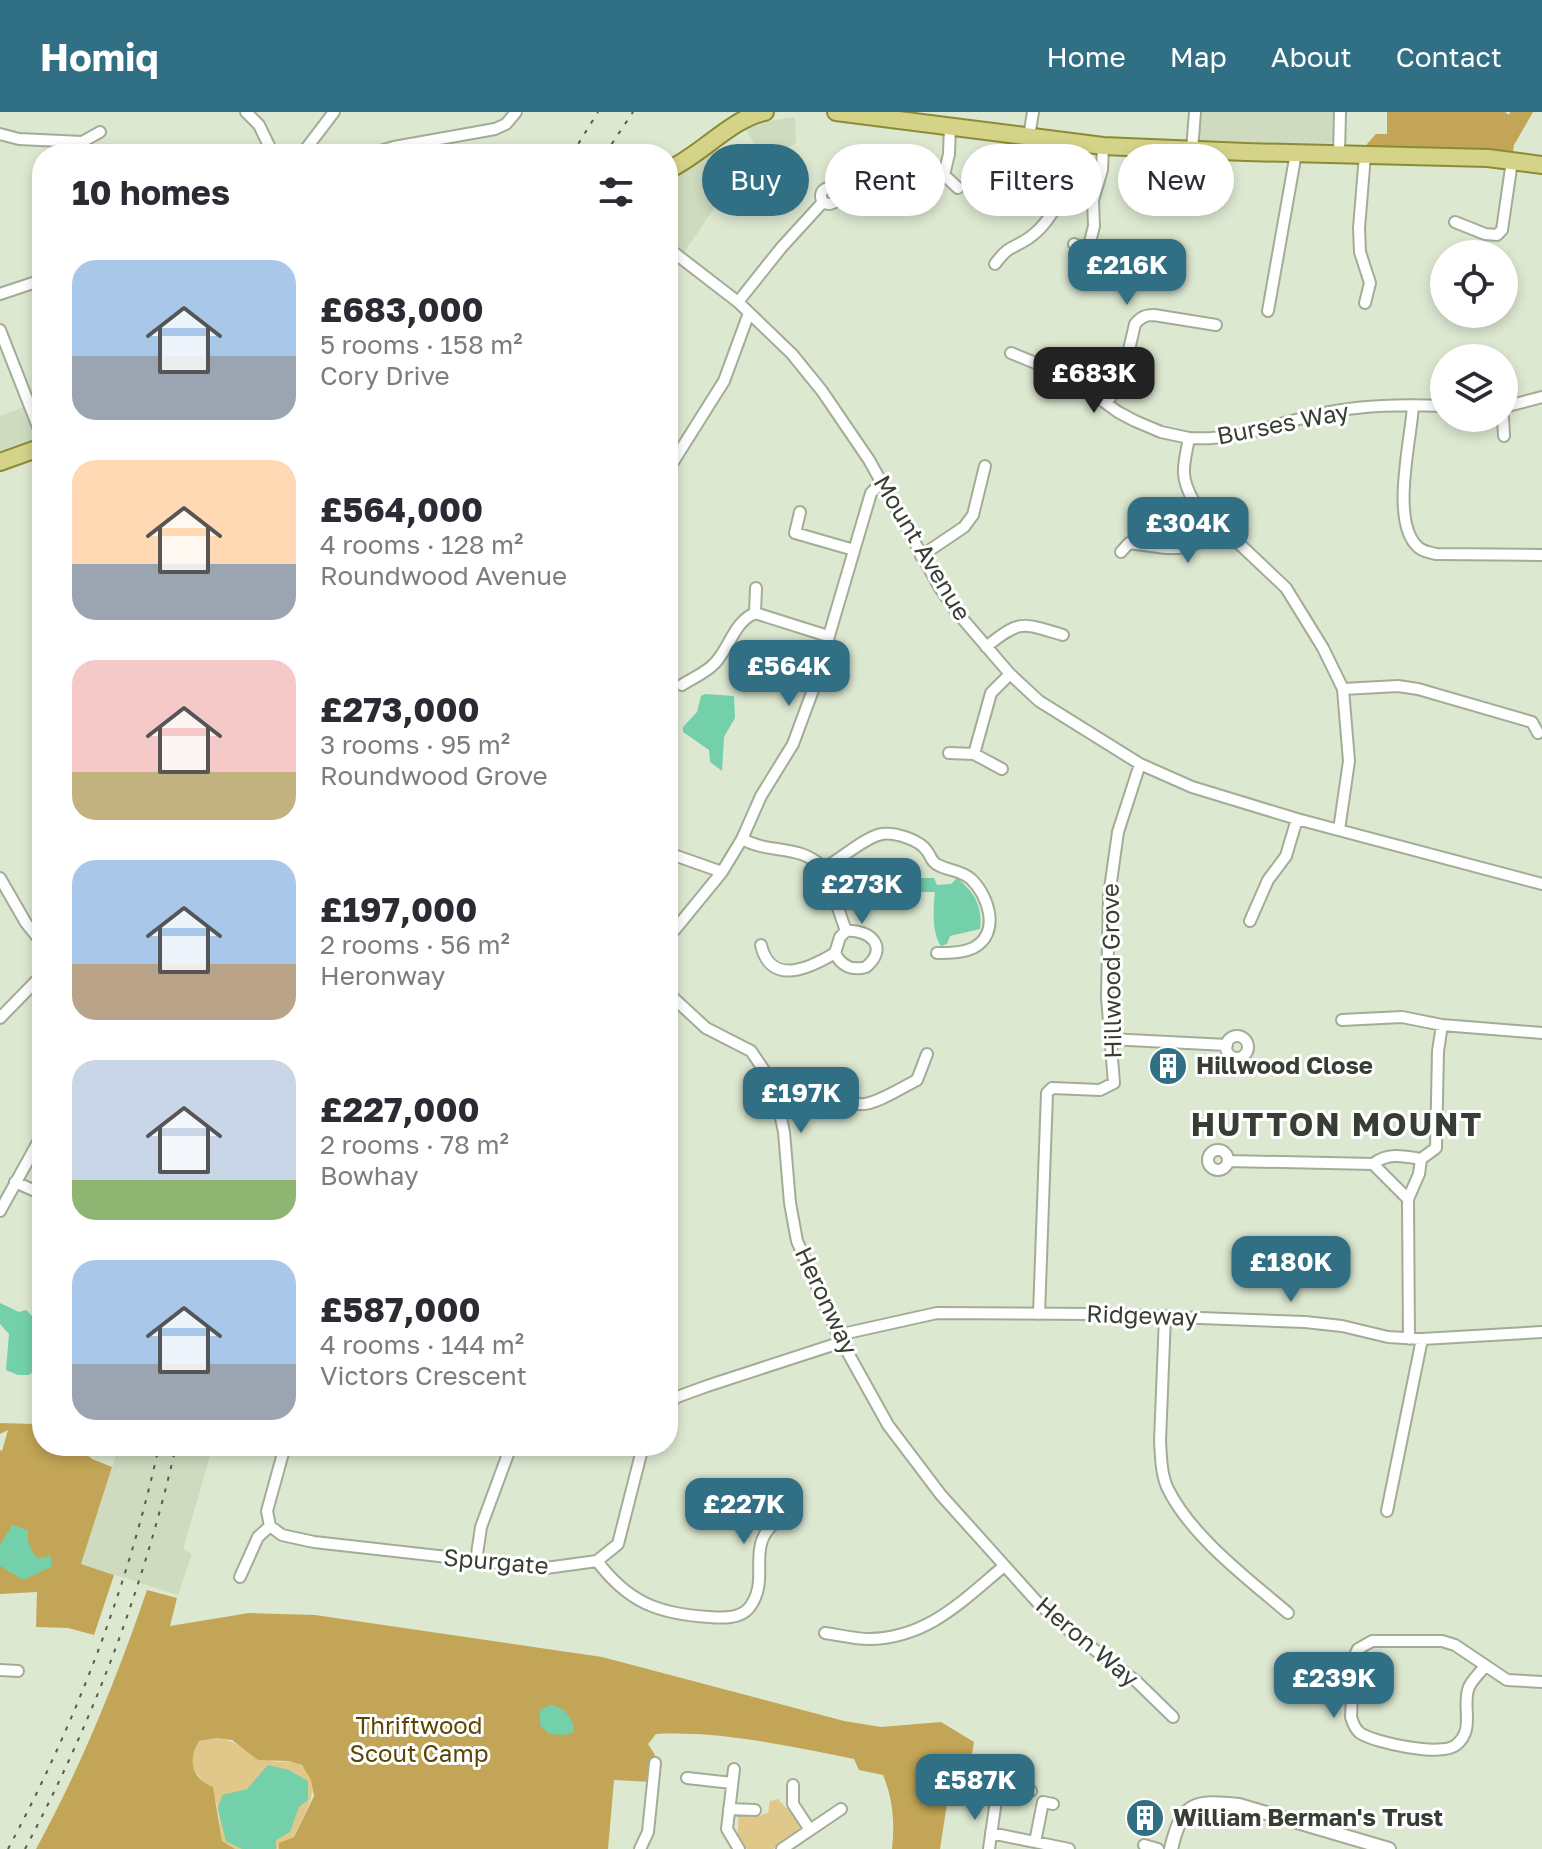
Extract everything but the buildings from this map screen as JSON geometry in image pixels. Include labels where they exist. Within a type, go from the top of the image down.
[{"type":"main road","points":[[678,164],[727,133],[741,115],[765,112]]},
{"type":"main road","points":[[836,112],[1118,147]]},
{"type":"main road","points":[[1234,151],[1512,161],[1542,165]]},
{"type":"main road","points":[[0,462],[32,451]]},
{"type":"street","points":[[246,112],[259,125],[268,144]]},
{"type":"street","points":[[310,144],[334,112]]},
{"type":"street","points":[[411,144],[495,129],[506,124],[516,112]]},
{"type":"street","points":[[1029,137],[1033,112]]},
{"type":"street","points":[[1192,144],[1195,112]]},
{"type":"street","points":[[1339,154],[1340,112]]},
{"type":"street","points":[[945,171],[950,126]]},
{"type":"street","points":[[0,134],[19,139],[82,142],[100,132]]},
{"type":"street","points":[[995,264],[1008,247],[1029,238],[1053,212],[1068,177],[1076,143]]},
{"type":"street","points":[[1074,244],[1093,252],[1093,200],[1102,170],[1103,146]]},
{"type":"street","points":[[1268,311],[1296,153]]},
{"type":"street","points":[[1365,155],[1359,228],[1360,252],[1370,283],[1365,303]]},
{"type":"street","points":[[1455,222],[1485,234],[1497,235],[1502,230],[1512,161]]},
{"type":"street","points":[[945,176],[958,188]]},
{"type":"street","points":[[738,302],[823,202]]},
{"type":"street","name":"Mount Avenue","points":[[678,257],[738,302],[792,354],[822,391],[881,483],[955,610],[1010,674],[1039,701],[1140,764],[1192,787],[1297,819],[1542,884]]},
{"type":"street","points":[[0,294],[32,283]]},
{"type":"street","points":[[678,454],[724,381],[749,313]]},
{"type":"street","points":[[1106,403],[1121,384],[1135,324],[1140,319],[1154,315],[1216,325]]},
{"type":"street","points":[[0,330],[32,412]]},
{"type":"street","points":[[1011,353],[1070,377],[1106,403],[1148,427],[1189,438]]},
{"type":"street","points":[[1518,403],[1542,397]]},
{"type":"street","points":[[1413,406],[1404,502],[1408,529],[1415,545],[1436,554],[1542,555]]},
{"type":"street","name":"Burses Way","points":[[1339,830],[1349,761],[1343,689],[1323,648],[1286,588],[1193,500],[1183,472],[1189,438],[1232,438],[1318,414],[1430,406]]},
{"type":"street","points":[[1507,432],[1508,436]]},
{"type":"street","points":[[921,556],[964,527],[973,515],[985,466]]},
{"type":"street","points":[[678,926],[722,872],[742,839],[761,796],[793,744],[871,493],[881,483]]},
{"type":"street","points":[[800,512],[795,533],[854,550]]},
{"type":"street","points":[[1121,552],[1126,538],[1167,548],[1191,547],[1219,525]]},
{"type":"street","points":[[755,613],[756,588]]},
{"type":"street","points":[[682,685],[713,665],[746,616],[755,613],[828,636]]},
{"type":"street","points":[[986,647],[1014,626],[1024,624],[1063,635]]},
{"type":"street","points":[[974,754],[991,693],[1010,674]]},
{"type":"street","points":[[1343,689],[1398,686],[1418,689],[1537,719],[1538,733]]},
{"type":"street","points":[[949,753],[974,754],[1002,769]]},
{"type":"street","name":"Hillwood Grove","points":[[1039,1314],[1047,1093],[1052,1088],[1100,1090],[1111,1086],[1114,1076],[1109,1039],[1107,951],[1110,880],[1118,832],[1140,764]]},
{"type":"street","points":[[1250,921],[1268,880],[1286,856],[1297,819]]},
{"type":"street","points":[[824,868],[879,835],[890,834],[914,841],[926,849],[936,865],[957,870],[972,880],[988,908],[989,930],[978,945],[963,951],[937,953]]},
{"type":"street","points":[[742,839],[756,846],[804,853],[824,868],[846,931]]},
{"type":"street","points":[[678,857],[722,872]]},
{"type":"street","points":[[0,878],[32,930]]},
{"type":"street","points":[[761,945],[770,964],[785,970],[812,966],[835,953],[840,937],[846,931],[861,931],[871,937],[876,945],[875,956],[866,967],[855,969],[843,965],[835,953]]},
{"type":"street","points":[[0,1018],[32,985]]},
{"type":"street","name":"Heronway","points":[[678,1002],[706,1028],[751,1051],[774,1085],[784,1132],[790,1203],[797,1241],[840,1338],[888,1425],[1003,1567]]},
{"type":"street","points":[[1342,1020],[1402,1017],[1442,1025],[1542,1033]]},
{"type":"street","points":[[1373,1164],[1378,1159],[1392,1156],[1421,1159],[1436,1148],[1438,1051],[1442,1025]]},
{"type":"street","points":[[1109,1039],[1227,1045]]},
{"type":"street","points":[[774,1085],[797,1077],[811,1077],[832,1086],[857,1104],[868,1104],[917,1080],[927,1054]]},
{"type":"street","points":[[0,1211],[32,1152]]},
{"type":"street","points":[[1409,1339],[1408,1199],[1419,1174],[1421,1159]]},
{"type":"street","points":[[1228,1161],[1373,1164],[1408,1199]]},
{"type":"street","points":[[15,1182],[32,1190]]},
{"type":"street","name":"Ridgeway","points":[[840,1338],[937,1313],[1165,1316],[1323,1323],[1409,1339],[1542,1332]]},
{"type":"street","points":[[1165,1316],[1160,1441],[1168,1491],[1190,1522],[1238,1570],[1288,1613]]},
{"type":"street","points":[[678,1397],[840,1338]]},
{"type":"street","points":[[1387,1511],[1422,1339]]},
{"type":"street","points":[[240,1577],[258,1537],[270,1526],[267,1511],[282,1456]]},
{"type":"street","points":[[476,1561],[481,1527],[507,1456]]},
{"type":"street","points":[[640,1456],[618,1544],[597,1561],[618,1585],[653,1608],[688,1616],[735,1616],[747,1612],[755,1599],[761,1541],[765,1531],[786,1516]]},
{"type":"street","name":"Spurgate","points":[[270,1526],[282,1535],[314,1542],[476,1561],[546,1568],[597,1561]]},
{"type":"street","points":[[825,1633],[867,1639],[896,1636],[926,1627],[1003,1567]]},
{"type":"street","name":"Heron Way","points":[[1003,1567],[1071,1632],[1136,1681],[1173,1717]]},
{"type":"street","points":[[1484,1667],[1469,1687],[1468,1726],[1464,1737],[1454,1747],[1434,1752],[1368,1737],[1357,1732],[1354,1726],[1351,1717],[1354,1657],[1358,1649],[1372,1641],[1442,1641],[1455,1645],[1507,1680],[1542,1682]]},
{"type":"street","points":[[0,1670],[18,1671]]},
{"type":"street","points":[[640,1849],[648,1832],[655,1763]]},
{"type":"street","points":[[734,1769],[727,1829],[739,1849]]},
{"type":"street","points":[[687,1778],[732,1783]]},
{"type":"street","points":[[793,1785],[793,1804],[810,1830]]},
{"type":"street","points":[[989,1849],[992,1798],[1031,1791]]},
{"type":"street","points":[[1035,1842],[1043,1802],[1053,1804]]},
{"type":"street","points":[[1171,1849],[1178,1823],[1185,1811],[1197,1804],[1214,1802],[1239,1805],[1389,1849]]},
{"type":"street","points":[[729,1809],[755,1810]]},
{"type":"street","points":[[782,1849],[798,1845],[810,1830],[841,1809]]},
{"type":"street","points":[[991,1833],[1069,1849]]},
{"type":"street","points":[[1144,1845],[1158,1849]]},
{"type":"shaded area","points":[[1195,112],[1333,112],[1332,142],[1324,146],[1193,143]]},
{"type":"shaded area","points":[[795,117],[796,143],[754,144],[746,129]]},
{"type":"shaded area","points":[[702,158],[702,216],[709,216],[684,252],[678,247],[678,172]]},
{"type":"shaded area","points":[[29,405],[32,451],[0,462],[0,416]]},
{"type":"shaded area","points":[[701,696],[734,696],[735,718],[724,737],[722,771],[710,762],[709,750],[683,732],[683,727],[697,712]]},
{"type":"shaded area","points":[[909,878],[934,878],[937,885],[951,884],[957,878],[968,889],[979,906],[980,929],[950,936],[947,944],[941,946],[935,928],[935,892],[920,892],[911,887]]},
{"type":"shaded area","points":[[0,1303],[19,1312],[26,1310],[32,1316],[32,1372],[29,1375],[6,1370],[9,1334],[0,1324]]},
{"type":"shaded area","points":[[116,1456],[210,1456],[183,1549],[192,1554],[178,1595],[81,1564]]},
{"type":"shaded area","points":[[12,1525],[28,1530],[32,1552],[37,1558],[51,1556],[51,1567],[23,1580],[0,1566],[0,1545]]},
{"type":"shaded area","points":[[550,1705],[567,1714],[574,1732],[549,1734],[540,1725],[540,1710]]},
{"type":"shaded area","points":[[217,1738],[231,1741],[272,1761],[299,1764],[308,1771],[312,1779],[311,1799],[294,1837],[280,1843],[279,1849],[235,1849],[222,1841],[216,1801],[192,1766],[199,1741]]},
{"type":"shaded area","points":[[268,1765],[289,1770],[308,1781],[308,1800],[299,1807],[290,1832],[276,1840],[276,1849],[242,1849],[226,1841],[218,1809],[222,1795],[247,1789]]},
{"type":"shaded area","points":[[778,1799],[786,1808],[792,1808],[804,1828],[773,1849],[747,1849],[738,1835],[738,1815],[756,1817],[768,1813],[770,1801]]},
{"type":"green space","points":[[1387,112],[1505,112],[1509,115],[1510,112],[1533,112],[1514,145],[1512,161],[1367,149],[1367,144],[1376,134],[1387,134]]},
{"type":"green space","points":[[0,1423],[32,1424],[32,1456],[88,1456],[112,1467],[81,1564],[114,1575],[94,1635],[68,1628],[36,1627],[37,1592],[0,1594],[0,1450],[8,1430],[0,1434]]},
{"type":"green space","name":"Thriftwood Scout Camp","points":[[147,1590],[177,1598],[170,1626],[249,1613],[315,1615],[602,1657],[844,1721],[881,1727],[941,1722],[974,1742],[972,1754],[959,1762],[957,1767],[940,1849],[892,1849],[892,1811],[883,1775],[859,1770],[854,1759],[755,1740],[656,1734],[648,1744],[655,1755],[653,1782],[614,1780],[608,1849],[279,1849],[279,1843],[294,1837],[314,1796],[311,1780],[302,1765],[289,1761],[258,1760],[232,1740],[217,1738],[199,1741],[193,1762],[200,1779],[213,1787],[222,1841],[235,1849],[36,1849],[97,1722]]},
{"type":"railway","points":[[578,144],[598,112]]},
{"type":"railway","points":[[612,144],[633,112]]},
{"type":"railway","points":[[8,1849],[56,1752],[97,1653],[132,1551],[157,1456]]},
{"type":"railway","points":[[25,1849],[73,1752],[114,1652],[148,1550],[174,1456]]},
{"type":"place","name":"Hillwood Close","points":[[1168,1066]]},
{"type":"place","name":"William Berman's Trust","points":[[1145,1818]]},
{"type":"district","name":"HUTTON MOUNT","points":[[1337,1125]]}]
